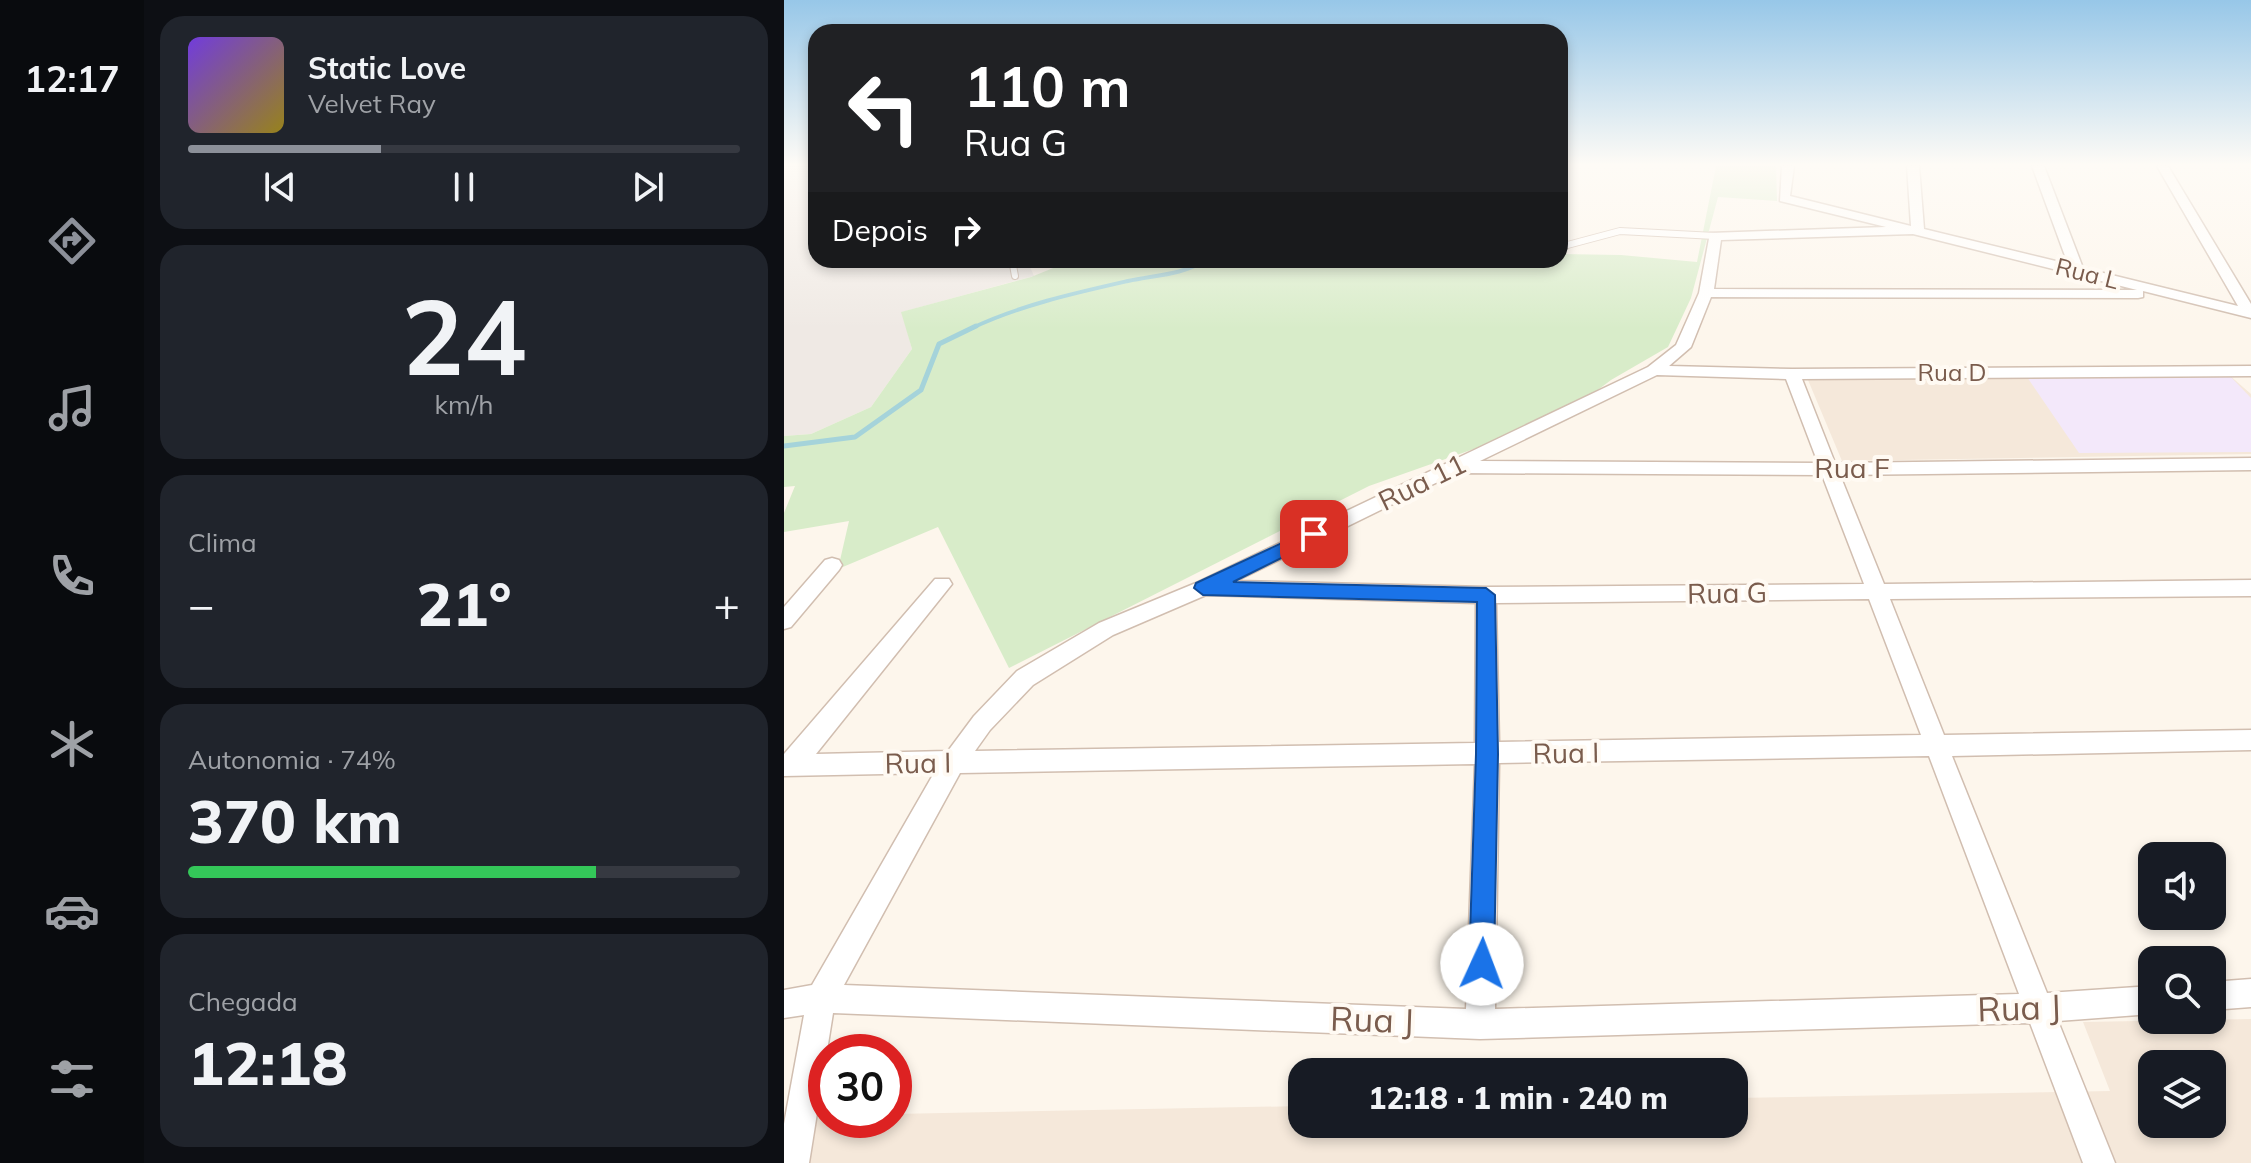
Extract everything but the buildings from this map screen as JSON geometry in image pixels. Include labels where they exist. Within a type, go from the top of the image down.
[{"type":"street","name":"Rua L","points":[[1877,220],[2250,313]]},
{"type":"street","points":[[1715,236],[1918,230],[1917,220]]},
{"type":"street","points":[[2058,220],[2077,271]]},
{"type":"street","points":[[2194,220],[2250,313]]},
{"type":"street","name":"Rua 11","points":[[793,1163],[821,998],[953,763],[982,723],[1025,678],[1106,629],[1203,588],[1654,370],[1683,347],[1706,293],[1715,236]]},
{"type":"street","points":[[1706,293],[2172,294]]},
{"type":"street","name":"Rua D","points":[[1654,370],[1792,374],[2244,371]]},
{"type":"street","points":[[2244,371],[2251,385]]},
{"type":"street","points":[[1792,374],[1940,747],[2099,1163]]},
{"type":"street","name":"Rua F","points":[[1453,467],[1829,469],[2251,464]]},
{"type":"street","points":[[784,621],[832,565]]},
{"type":"street","points":[[788,765],[942,584]]},
{"type":"street","name":"Rua G","points":[[1203,588],[1486,595],[2251,588]]},
{"type":"street","points":[[1480,1024],[1487,754],[1486,595]]},
{"type":"street","name":"Rua I","points":[[788,765],[2251,740]]},
{"type":"street","points":[[2226,995],[2251,993]]},
{"type":"street","name":"Rua J","points":[[784,1004],[821,998],[1480,1024],[2039,1008],[2138,1001]]},
{"type":"lane","points":[[1568,245],[1620,231],[1715,236]]},
{"type":"lane","points":[[1014,268],[1015,276]]},
{"type":"shaded area","points":[[784,220],[808,220],[808,268],[1030,268],[1034,276],[902,312],[912,349],[871,407],[811,434],[784,436]]},
{"type":"shaded area","points":[[2228,374],[2251,394],[2251,454],[1842,461],[1808,380]]},
{"type":"shaded area","points":[[2228,374],[2251,398],[2251,452],[2079,453],[2027,377]]},
{"type":"shaded area","points":[[2226,1019],[2251,1019],[2251,1163],[784,1163],[784,1117],[808,1118],[808,1138],[912,1138],[912,1114],[1288,1106],[1288,1138],[1748,1138],[1748,1098],[2110,1091],[2083,1022],[2138,1021],[2138,1034],[2226,1034]]},
{"type":"green space","points":[[1705,220],[1712,220],[1691,298],[1668,347],[1595,392],[1502,439],[1369,486],[1009,668],[938,527],[838,569],[849,521],[784,532],[784,513],[795,486],[784,487],[784,436],[811,434],[871,407],[912,349],[901,312],[1031,277],[1053,268],[1568,268],[1568,254],[1697,262]]},
{"type":"waterway","points":[[972,328],[1048,300],[1189,268]]},
{"type":"waterway","points":[[784,446],[855,437],[921,390],[939,344],[976,326]]},
{"type":"route","points":[[1314,534],[1203,588],[1486,595],[1487,754],[1482,964]]}]
